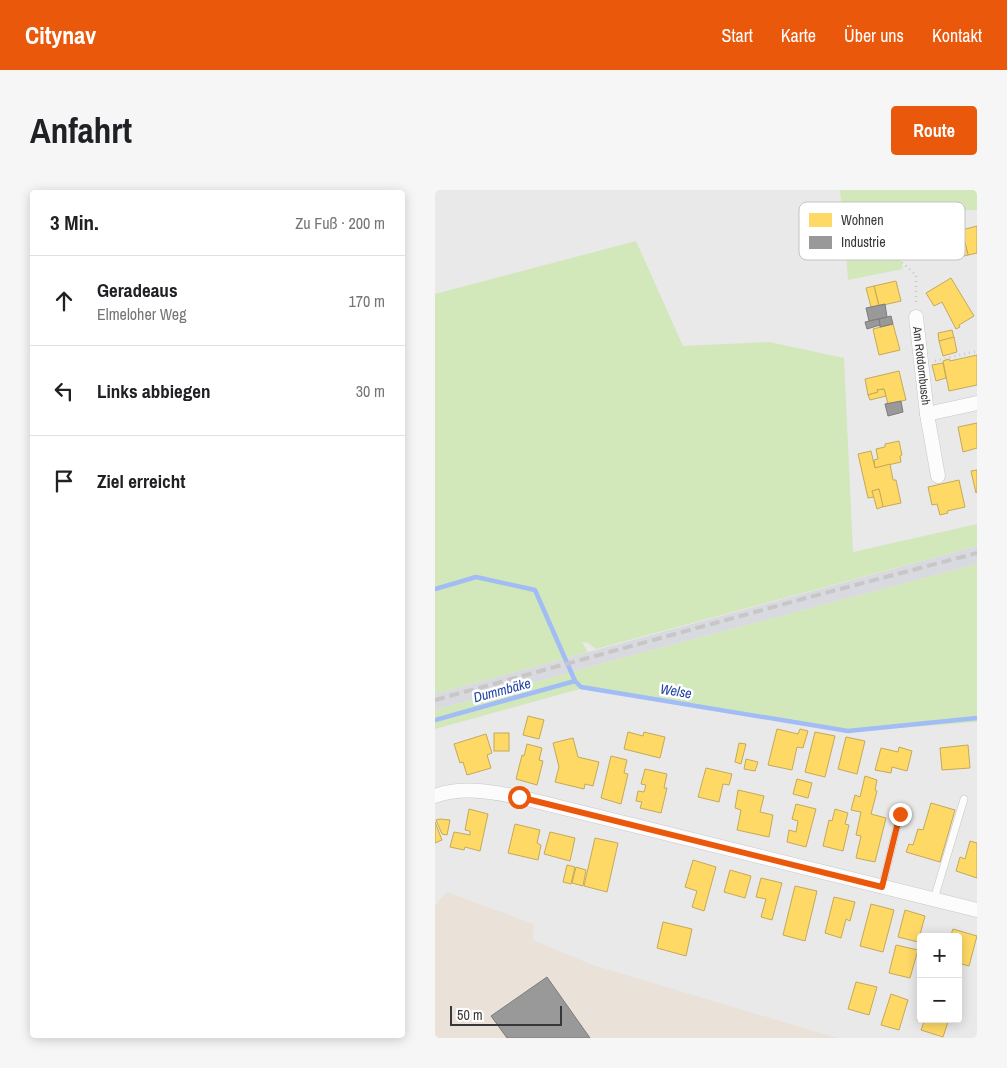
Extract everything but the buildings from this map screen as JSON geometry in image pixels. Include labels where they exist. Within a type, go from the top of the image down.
[{"type":"street","name":"Am Rotdornbusch","points":[[916,317],[927,414],[938,476]]},
{"type":"street","name":"Am Rotdornbusch","points":[[927,414],[977,403]]},
{"type":"street","points":[[435,796],[465,790],[493,792],[519,797],[977,910]]},
{"type":"lane","points":[[934,899],[965,798]]},
{"type":"lane","points":[[882,887],[900,814]]},
{"type":"path","points":[[899,260],[916,275],[916,317]]},
{"type":"path","points":[[921,364],[977,351]]},
{"type":"shaded area","points":[[977,546],[977,564],[622,658],[435,710],[435,694]]},
{"type":"shaded area","points":[[447,892],[534,924],[533,940],[593,965],[837,1038],[435,1038],[435,905]]},
{"type":"green space","points":[[840,190],[977,190],[977,210],[965,210],[965,202],[841,202]]},
{"type":"green space","points":[[636,241],[683,346],[769,342],[844,358],[853,552],[977,524],[977,546],[596,649],[588,643],[582,642],[588,652],[435,694],[435,294]]},
{"type":"green space","points":[[847,260],[901,260],[903,269],[848,280]]},
{"type":"green space","points":[[977,564],[977,722],[847,732],[580,689],[435,729],[435,710],[622,658]]},
{"type":"waterway","name":"Welse","points":[[435,589],[476,577],[535,590],[575,681],[581,687],[848,731],[977,718]]},
{"type":"waterway","name":"Dummbäke","points":[[435,720],[575,681]]},
{"type":"railway","points":[[435,700],[977,553]]},
{"type":"route","points":[[519,797],[882,887],[900,814]]}]
